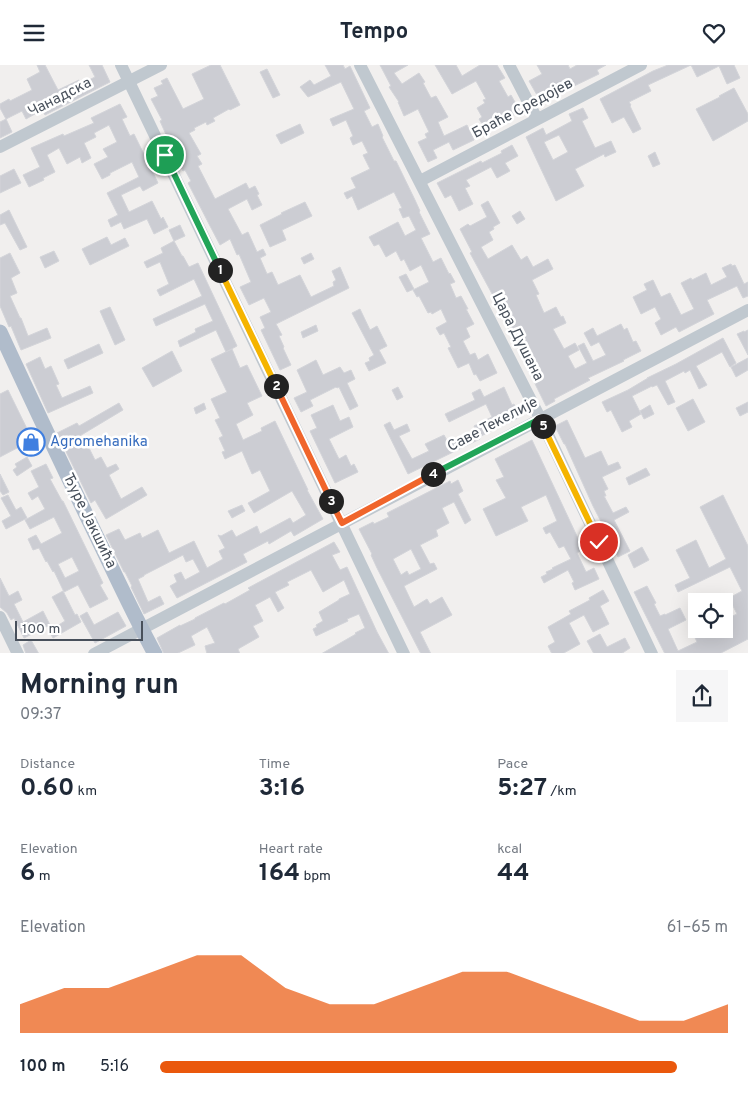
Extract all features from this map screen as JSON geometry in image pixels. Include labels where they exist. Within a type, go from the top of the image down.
[{"type":"main road","name":"Ђуре Јакшића","points":[[0,332],[141,629],[155,653]]},
{"type":"street","points":[[121,65],[404,653]]},
{"type":"street","name":"Чанадска","points":[[0,147],[161,65]]},
{"type":"street","name":"Цара Душана","points":[[360,65],[540,419],[652,653]]},
{"type":"street","points":[[509,65],[537,119]]},
{"type":"street","name":"Браће Средојев","points":[[420,181],[641,65]]},
{"type":"street","name":"Саве Текелије","points":[[94,653],[748,310]]},
{"type":"street","points":[[0,617],[18,653]]},
{"type":"building","points":[[37,65],[45,65],[58,90],[79,80],[81,84],[95,77],[89,65],[102,65],[110,82],[45,115],[42,110],[26,119],[22,111],[6,119],[0,104],[32,90],[27,79],[40,72]]},
{"type":"building","points":[[211,65],[220,65],[240,105],[213,118],[215,121],[207,125],[206,122],[189,133],[201,154],[197,156],[202,164],[198,166],[215,199],[246,183],[249,189],[255,186],[262,205],[252,210],[247,199],[228,209],[242,235],[248,232],[257,252],[263,249],[266,255],[260,258],[267,274],[272,272],[278,285],[300,275],[311,297],[334,286],[333,282],[336,280],[332,271],[340,267],[349,288],[276,324],[282,335],[279,336],[291,365],[280,370],[261,330],[265,328],[260,317],[271,312],[264,298],[249,305],[240,287],[251,282],[239,254],[237,255],[230,239],[220,245],[188,183],[191,181],[176,157],[160,121],[162,120],[151,99],[158,96],[154,88],[163,84],[161,81],[167,78],[183,109],[204,99],[192,74]]},
{"type":"building","points":[[325,65],[343,65],[345,69],[350,66],[370,108],[364,111],[372,127],[378,124],[382,137],[394,161],[396,161],[430,234],[421,238],[433,262],[441,258],[455,282],[450,284],[456,298],[461,296],[468,309],[466,309],[474,324],[466,328],[470,337],[463,341],[470,355],[475,353],[478,360],[488,354],[497,373],[480,381],[476,374],[474,375],[469,363],[458,368],[448,348],[451,347],[444,333],[440,335],[436,328],[447,322],[441,309],[432,314],[431,312],[428,313],[419,296],[417,297],[413,290],[429,282],[421,265],[410,271],[404,259],[401,261],[396,251],[386,257],[379,244],[374,246],[369,237],[398,222],[405,236],[416,230],[409,216],[403,218],[399,209],[402,208],[394,192],[358,210],[352,196],[347,199],[344,193],[356,188],[351,178],[370,169],[363,155],[368,153],[362,141],[353,145],[350,138],[353,136],[346,120],[333,126],[330,119],[354,109],[341,82],[308,97],[300,87],[310,80],[314,85],[331,76]]},
{"type":"building","points":[[380,65],[408,65],[394,73],[402,84],[419,73],[425,82],[423,83],[431,98],[436,96],[448,117],[438,122],[444,136],[467,125],[474,140],[453,150],[449,142],[433,150],[437,158],[428,162],[418,142],[427,138],[425,134],[429,132],[418,109],[404,116]]},
{"type":"building","points":[[435,65],[456,65],[462,76],[480,65],[497,65],[505,78],[499,81],[508,97],[511,95],[520,111],[503,122],[501,118],[484,127],[479,119],[482,117],[477,108],[485,103],[483,100],[486,99],[476,81],[452,94]]},
{"type":"building","points":[[537,65],[568,65],[570,69],[577,65],[606,65],[597,70],[599,74],[572,87],[568,79],[550,89],[554,95],[541,102],[529,81],[542,74]]},
{"type":"building","points":[[668,65],[691,65],[648,85],[651,91],[629,102],[641,129],[633,133],[624,117],[612,123],[600,99]]},
{"type":"building","points":[[691,65],[734,65],[740,78],[727,84],[719,66],[697,77]]},
{"type":"building","points":[[267,69],[280,95],[273,98],[260,72]]},
{"type":"building","points":[[734,88],[748,114],[748,121],[713,141],[696,109]]},
{"type":"building","points":[[120,104],[127,117],[122,119],[130,136],[134,134],[158,183],[143,191],[140,186],[121,195],[129,212],[152,201],[161,219],[163,217],[168,227],[154,234],[147,219],[124,229],[121,222],[111,227],[108,220],[118,215],[107,193],[139,177],[132,162],[102,179],[94,164],[108,157],[103,149],[117,142],[109,125],[94,133],[96,137],[84,143],[91,158],[82,163],[80,157],[67,164],[59,148],[47,155],[55,172],[29,187],[23,175],[40,167],[31,148],[94,123],[91,118]]},
{"type":"building","points":[[583,108],[588,118],[582,121],[595,148],[611,141],[616,152],[605,157],[604,154],[575,169],[584,186],[556,201],[526,137],[543,128],[546,135],[572,121],[569,114]],"holes":[[[559,135],[568,152],[553,160],[544,142]]]},
{"type":"building","points":[[6,119],[12,132],[0,138],[0,122]]},
{"type":"building","points":[[300,124],[304,133],[281,144],[276,135]]},
{"type":"building","points":[[512,145],[518,156],[505,163],[510,171],[497,178],[491,167],[466,180],[470,186],[465,188],[473,204],[459,211],[451,195],[445,198],[437,183],[481,161],[482,163],[502,153],[501,151]]},
{"type":"building","points":[[655,152],[660,164],[653,167],[648,156]]},
{"type":"building","points":[[14,169],[21,183],[0,193],[0,176]]},
{"type":"building","points":[[488,201],[500,223],[489,232],[493,240],[481,247],[488,259],[512,245],[521,260],[527,256],[533,267],[548,259],[553,269],[532,280],[539,294],[536,295],[544,313],[556,307],[561,317],[563,316],[566,323],[553,329],[564,349],[575,343],[579,350],[568,356],[575,369],[587,363],[578,346],[584,343],[593,361],[606,355],[599,342],[591,346],[584,333],[593,328],[597,336],[621,324],[624,330],[627,328],[633,342],[636,341],[641,351],[588,378],[590,380],[554,399],[555,401],[546,406],[460,229],[487,217],[481,205]]},
{"type":"building","points":[[305,202],[312,216],[282,230],[286,240],[270,247],[260,225]]},
{"type":"building","points":[[9,210],[27,247],[20,250],[5,223],[0,225],[0,215]]},
{"type":"building","points":[[520,211],[525,219],[517,224],[512,216]]},
{"type":"building","points":[[180,225],[185,236],[174,241],[169,230]]},
{"type":"building","points":[[107,237],[111,245],[125,238],[129,246],[90,265],[82,249]]},
{"type":"building","points":[[174,241],[189,267],[198,263],[237,346],[226,352],[216,330],[180,347],[178,341],[196,332],[195,329],[213,321],[205,304],[156,326],[153,319],[202,296],[194,279],[160,296],[157,290],[169,284],[160,262],[147,268],[144,262],[163,253],[161,248]]},
{"type":"building","points":[[54,251],[59,261],[45,268],[40,257]]},
{"type":"building","points":[[10,253],[20,273],[11,278],[17,293],[10,296],[28,336],[47,328],[51,338],[21,350],[0,306],[0,258]]},
{"type":"building","points":[[311,253],[314,259],[304,264],[301,258]]},
{"type":"building","points":[[731,264],[732,266],[735,265],[744,284],[748,282],[748,296],[743,298],[737,286],[707,300],[714,314],[679,332],[676,327],[661,335],[655,323],[661,319],[655,307],[641,314],[633,297],[647,290],[644,284],[653,280],[661,297],[670,293],[681,315],[694,309],[681,283],[706,273],[711,285],[727,277],[722,268]]},
{"type":"building","points":[[406,274],[414,289],[407,292],[399,277]]},
{"type":"building","points":[[110,307],[125,340],[115,345],[100,311]]},
{"type":"building","points":[[360,309],[370,330],[377,326],[387,346],[379,350],[386,363],[369,371],[365,363],[370,361],[369,358],[374,355],[352,313]]},
{"type":"building","points":[[316,325],[318,331],[303,338],[301,332]]},
{"type":"building","points":[[748,330],[748,355],[737,334]]},
{"type":"building","points":[[723,338],[736,363],[730,367],[722,352],[696,366],[707,385],[699,389],[690,370],[685,373],[684,371],[665,381],[675,402],[668,405],[657,385],[632,396],[641,414],[629,421],[632,427],[622,432],[611,410],[607,412],[602,402],[628,390]]},
{"type":"building","points":[[99,344],[103,353],[68,369],[64,360]]},
{"type":"building","points":[[232,349],[240,368],[247,365],[262,396],[247,403],[253,415],[236,424],[243,440],[262,431],[261,428],[275,421],[307,490],[323,519],[294,536],[291,531],[269,544],[268,541],[243,554],[247,562],[177,598],[170,586],[177,582],[174,575],[181,572],[185,580],[200,572],[193,559],[186,562],[183,555],[144,575],[138,579],[148,602],[160,596],[164,604],[144,614],[106,535],[119,529],[125,540],[140,533],[142,538],[158,530],[169,553],[194,541],[207,568],[223,559],[219,551],[225,548],[218,535],[221,536],[232,530],[236,537],[257,526],[260,534],[290,518],[293,523],[306,515],[292,491],[254,513],[248,503],[270,491],[260,470],[252,474],[242,451],[225,459],[222,452],[225,451],[219,438],[223,436],[215,420],[220,418],[211,399],[227,392],[211,359]]},
{"type":"building","points":[[172,351],[182,371],[153,387],[142,368]]},
{"type":"building","points":[[40,357],[45,369],[51,366],[59,384],[56,385],[62,398],[90,386],[93,393],[48,413],[26,364]]},
{"type":"building","points":[[748,358],[748,370],[736,377],[731,367]]},
{"type":"building","points":[[316,360],[323,375],[340,367],[344,373],[351,370],[355,379],[347,383],[358,406],[350,410],[339,387],[336,387],[310,400],[313,406],[301,412],[294,398],[307,392],[297,370]]},
{"type":"building","points":[[398,387],[403,397],[397,400],[392,390]]},
{"type":"building","points":[[504,387],[520,417],[408,474],[384,425],[390,422],[394,430],[407,424],[410,431],[399,436],[412,459],[429,451],[425,444],[444,435],[449,444],[476,431],[474,426],[492,417],[486,404],[449,422],[445,414],[475,400],[472,393],[480,389],[484,397]]},
{"type":"building","points":[[8,390],[36,447],[22,454],[19,447],[0,457],[0,394]]},
{"type":"building","points":[[693,399],[705,422],[688,431],[676,408]]},
{"type":"building","points":[[748,402],[748,412],[740,416],[736,408]]},
{"type":"building","points":[[119,403],[123,410],[78,437],[84,448],[88,446],[95,460],[101,457],[107,468],[116,464],[119,469],[109,475],[121,499],[142,487],[147,495],[106,519],[95,500],[91,503],[57,433],[77,423],[79,426]]},
{"type":"building","points":[[204,403],[206,409],[196,414],[194,408]]},
{"type":"building","points":[[333,405],[340,421],[349,417],[353,427],[329,439],[339,459],[346,455],[351,466],[354,464],[358,472],[335,483],[310,431],[317,428],[311,415]]},
{"type":"building","points":[[650,405],[654,414],[644,419],[640,411]]},
{"type":"building","points":[[567,420],[585,458],[601,451],[608,466],[618,462],[621,468],[602,477],[608,489],[604,491],[606,496],[604,496],[613,513],[626,507],[629,512],[614,520],[630,551],[618,557],[555,426]]},
{"type":"building","points":[[532,440],[583,549],[577,553],[586,572],[594,568],[599,579],[575,590],[572,583],[574,582],[568,570],[544,583],[541,577],[552,568],[571,559],[564,546],[559,548],[550,532],[546,534],[543,528],[557,521],[546,495],[521,507],[528,521],[496,536],[483,509],[506,498],[496,480],[504,477],[495,459]]},
{"type":"building","points":[[27,457],[32,466],[17,476],[13,470],[17,467],[15,464]]},
{"type":"building","points":[[46,464],[53,478],[50,479],[63,501],[103,583],[100,585],[108,599],[90,608],[78,585],[64,592],[54,571],[46,562],[39,548],[33,550],[28,539],[36,535],[41,544],[62,533],[54,517],[30,529],[25,520],[45,509],[38,496],[32,500],[28,493],[39,487],[31,471]],"holes":[[[72,557],[79,571],[65,578],[58,564]]]},
{"type":"building","points":[[646,468],[650,475],[629,485],[626,478]]},
{"type":"building","points":[[0,474],[9,492],[3,495],[0,491]]},
{"type":"building","points":[[458,480],[463,491],[458,494],[471,520],[465,524],[454,502],[442,508],[449,523],[436,530],[438,536],[420,545],[430,564],[434,563],[437,569],[404,586],[414,607],[427,599],[430,604],[442,597],[452,615],[420,632],[430,653],[420,653],[359,529],[389,517],[387,513],[450,481],[451,484]],"holes":[[[411,549],[421,569],[409,575],[407,571],[401,575],[393,559]]]},
{"type":"building","points":[[8,495],[16,510],[21,507],[27,518],[6,529],[2,521],[11,516],[1,498]]},
{"type":"building","points":[[723,495],[748,546],[748,639],[721,653],[664,653],[634,592],[647,586],[660,616],[680,608],[686,620],[668,629],[678,651],[697,642],[695,638],[733,638],[733,616],[737,614],[733,606],[733,596],[742,591],[730,567],[678,592],[675,585],[690,578],[676,550],[696,540],[709,568],[726,559],[700,507]]},
{"type":"building","points":[[242,505],[245,511],[232,518],[228,511]]},
{"type":"building","points":[[334,542],[340,552],[332,555],[340,570],[347,567],[388,653],[323,653],[365,628],[359,614],[316,636],[313,629],[323,621],[319,612],[350,594],[344,580],[323,592],[311,570],[287,582],[289,585],[275,592],[284,608],[278,612],[270,597],[255,605],[263,621],[253,626],[259,637],[238,649],[240,653],[207,653],[205,646],[215,643],[207,627],[191,636],[195,645],[178,653],[164,653],[157,638],[225,604],[250,590],[248,588]]},
{"type":"building","points":[[642,547],[649,560],[634,568],[628,555]]},
{"type":"building","points":[[0,578],[9,596],[18,591],[22,600],[14,604],[23,622],[43,611],[50,625],[24,638],[14,618],[11,620],[0,607]]},
{"type":"building","points":[[603,590],[609,601],[600,606],[609,624],[593,632],[584,615],[569,623],[580,644],[564,653],[552,653],[548,646],[555,642],[548,627],[571,614],[569,611],[590,600],[589,598]]},
{"type":"building","points":[[63,591],[75,615],[77,614],[81,622],[53,638],[49,631],[65,621],[52,597]]},
{"type":"building","points":[[87,612],[94,625],[118,612],[126,626],[95,643],[80,616]]},
{"type":"building","points":[[600,634],[607,647],[625,638],[630,648],[622,653],[593,653],[587,641]]},
{"type":"building","points":[[31,640],[38,653],[26,653],[23,645]]},
{"type":"place","name":"Agromehanika","points":[[31,442]]},
{"type":"route","points":[[165,155],[342,523],[540,419],[599,542]]}]
